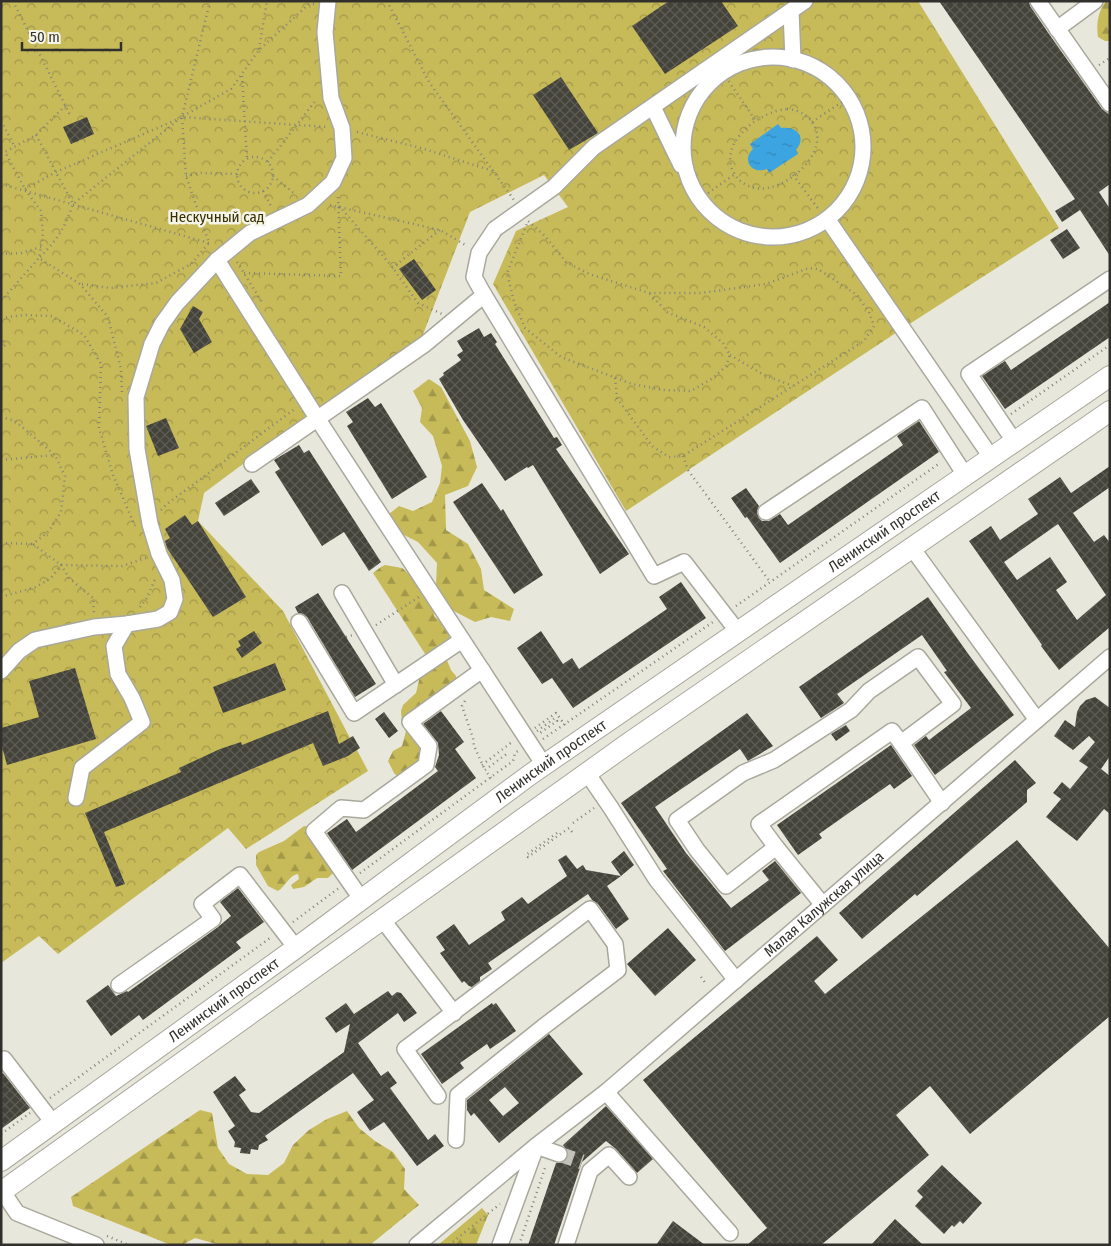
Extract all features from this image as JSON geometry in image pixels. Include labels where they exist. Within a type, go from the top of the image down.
[{"type":"main road","name":"Ленинский проспект","points":[[1,1161],[362,900],[544,765],[1110,376]]},
{"type":"main road","name":"Ленинский проспект","points":[[2,1191],[587,773],[1110,412]]},
{"type":"street","points":[[738,632],[684,562],[654,576],[474,277],[479,253],[495,229],[554,187],[594,147],[804,1]]},
{"type":"street","points":[[1038,1],[1110,104]]},
{"type":"street","points":[[1058,29],[1095,1]]},
{"type":"street","points":[[1,670],[20,651],[35,640],[94,627],[127,624],[158,618],[170,612],[175,598],[172,580],[160,554],[144,528],[137,449],[136,397],[152,344],[162,324],[177,304],[218,260],[250,233],[279,221],[308,205],[333,182],[338,172],[344,158],[342,128],[331,98],[325,32],[328,3]]},
{"type":"street","points":[[791,11],[793,60]]},
{"type":"street","points":[[653,107],[689,179],[700,199],[713,214],[729,226],[748,234],[768,237],[788,236],[807,231],[828,220],[842,206],[854,186],[862,164],[863,141],[858,119],[848,98],[827,75],[811,66],[793,60],[775,58],[756,59],[739,64],[722,73],[709,84],[698,97],[690,112],[685,129],[684,154],[689,179]]},
{"type":"street","points":[[828,220],[991,458]]},
{"type":"street","points":[[218,260],[317,418],[462,640],[476,674],[528,738],[544,765]]},
{"type":"street","points":[[1014,441],[969,374],[1110,280]]},
{"type":"street","points":[[252,464],[425,344],[484,295]]},
{"type":"street","points":[[766,512],[922,408],[965,475]]},
{"type":"street","points":[[912,548],[1037,720]]},
{"type":"street","points":[[342,593],[396,685]]},
{"type":"street","points":[[299,622],[354,713],[462,640]]},
{"type":"street","points":[[76,798],[82,768],[142,722],[132,698],[118,674],[114,646],[127,624]]},
{"type":"street","points":[[776,847],[726,886],[697,850],[677,820],[743,773],[774,760],[851,710],[869,691],[918,657],[953,704],[901,743]]},
{"type":"street","name":"Малая Калужская улица","points":[[417,1245],[548,1150],[606,1092],[1110,658]]},
{"type":"street","points":[[362,900],[314,831],[341,808],[364,810],[426,765],[428,746],[410,722],[476,674]]},
{"type":"street","points":[[823,906],[759,824],[892,731],[942,803]]},
{"type":"street","points":[[587,773],[656,879],[736,980]]},
{"type":"street","points":[[119,985],[213,919],[202,904],[240,875],[296,948]]},
{"type":"street","points":[[438,1096],[405,1049],[590,909],[615,944],[618,970],[543,1027],[458,1096],[456,1140]]},
{"type":"street","points":[[382,919],[454,1013]]},
{"type":"street","points":[[1,1061],[4,1059],[54,1124]]},
{"type":"street","points":[[606,1092],[730,1233]]},
{"type":"street","points":[[500,1245],[548,1150]]},
{"type":"street","points":[[566,1245],[586,1167],[609,1155],[629,1178]]},
{"type":"street","points":[[2,1191],[17,1213],[96,1245]]},
{"type":"path","points":[[13,1],[70,115]]},
{"type":"path","points":[[210,1],[182,116],[186,176],[208,243],[218,260]]},
{"type":"path","points":[[259,50],[267,1]]},
{"type":"path","points":[[388,1],[429,82],[515,202]]},
{"type":"path","points":[[25,189],[56,172],[182,116],[231,89],[259,50],[309,4],[328,3]]},
{"type":"path","points":[[722,73],[756,122]]},
{"type":"path","points":[[242,74],[247,159]]},
{"type":"path","points":[[268,162],[330,83]]},
{"type":"path","points":[[812,122],[848,98]]},
{"type":"path","points":[[1,154],[36,135],[66,105]]},
{"type":"path","points":[[787,108],[801,112],[812,122],[817,137],[815,152],[804,166],[774,186],[758,189],[742,182],[735,174],[730,158],[732,147],[738,137],[756,122],[777,110],[787,108]]},
{"type":"path","points":[[1,301],[56,241],[66,224],[73,204],[182,116],[336,128]]},
{"type":"path","points":[[1,121],[15,147]]},
{"type":"path","points":[[357,132],[421,148],[493,171]]},
{"type":"path","points":[[36,135],[73,204]]},
{"type":"path","points":[[5,152],[25,189],[41,211],[43,234],[40,258]]},
{"type":"path","points":[[259,158],[268,162],[273,176],[264,191],[251,193],[241,186],[237,174],[238,168],[247,159],[259,158]]},
{"type":"path","points":[[245,273],[341,276],[338,172]]},
{"type":"path","points":[[186,176],[201,173],[237,174]]},
{"type":"path","points":[[700,199],[735,174]]},
{"type":"path","points":[[793,175],[828,220]]},
{"type":"path","points":[[273,176],[308,205],[328,204],[339,206],[440,230],[479,253]]},
{"type":"path","points":[[1,184],[25,189],[208,243]]},
{"type":"path","points":[[339,206],[392,268],[418,303],[455,319]]},
{"type":"path","points":[[614,378],[617,398],[652,446],[669,457],[684,456],[864,341],[874,326],[869,312],[856,295],[818,270],[809,268],[766,284],[701,293],[649,293],[589,274],[566,262],[545,236],[528,221],[506,273],[514,302],[525,328],[561,357],[632,384],[663,390],[691,391],[713,378],[726,366],[730,355]]},
{"type":"path","points":[[392,268],[440,230]]},
{"type":"path","points":[[80,284],[110,288],[156,283],[190,264],[208,243]]},
{"type":"path","points":[[1,254],[21,253],[41,247]]},
{"type":"path","points":[[40,258],[80,284],[108,317],[122,369],[122,394]]},
{"type":"path","points":[[649,293],[667,312],[704,327],[724,343],[730,355],[764,375],[793,386]]},
{"type":"path","points":[[1,318],[24,315],[52,316],[84,334],[101,364],[99,428],[113,475],[144,528],[167,504],[293,409]]},
{"type":"path","points":[[1,336],[6,345],[1,349]]},
{"type":"path","points":[[1001,421],[1110,345]]},
{"type":"path","points":[[1,416],[15,421],[55,455],[65,476],[61,512],[49,531],[33,544]]},
{"type":"path","points":[[1,460],[55,455]]},
{"type":"path","points":[[528,738],[544,739],[565,725],[952,455]]},
{"type":"path","points":[[684,456],[688,470],[770,582]]},
{"type":"path","points":[[1,543],[33,544],[61,565],[69,578],[93,598],[94,627]]},
{"type":"path","points":[[61,565],[122,566],[160,554],[157,574],[146,598],[127,624]]},
{"type":"path","points":[[1,597],[36,587],[51,578],[61,565]]},
{"type":"path","points":[[346,637],[365,632],[420,596]]},
{"type":"path","points":[[476,674],[462,706],[474,746],[482,766],[490,778]]},
{"type":"path","points":[[482,766],[557,721],[555,718],[535,732],[533,729],[556,713],[565,725]]},
{"type":"path","points":[[1,1134],[513,761],[515,753],[528,738]]},
{"type":"path","points":[[485,770],[508,753]]},
{"type":"path","points":[[573,823],[590,811]]},
{"type":"path","points":[[557,833],[526,855],[528,857],[569,828],[573,833]]},
{"type":"path","points":[[701,977],[706,984]]},
{"type":"path","points":[[519,1245],[548,1150]]},
{"type":"path","points":[[449,1245],[504,1201],[501,1210]]},
{"type":"green space","name":"Нескучный сад","points":[[1,1],[918,1],[1059,228],[626,511],[493,284],[516,231],[568,207],[544,175],[470,212],[422,337],[313,412],[204,493],[198,521],[283,611],[350,738],[344,742],[351,754],[357,750],[368,771],[246,849],[228,828],[58,954],[39,936],[1,963]]},
{"type":"green space","points":[[1106,1],[1110,1],[1110,41],[1105,41],[1098,37],[1097,32],[1099,14]]},
{"type":"green space","points":[[429,379],[441,387],[470,441],[477,467],[468,486],[445,495],[446,530],[468,544],[481,569],[484,590],[514,609],[510,621],[491,617],[475,622],[450,609],[436,586],[437,563],[418,542],[398,532],[389,514],[399,506],[413,511],[432,502],[440,483],[442,466],[433,436],[420,422],[422,408],[413,391]]},
{"type":"green space","points":[[385,565],[402,568],[414,578],[435,611],[434,616],[443,623],[450,634],[446,658],[457,680],[421,711],[419,743],[422,763],[398,777],[388,761],[393,751],[402,746],[406,731],[402,722],[401,711],[403,705],[416,693],[421,672],[429,660],[373,573]]},
{"type":"green space","points":[[304,826],[311,827],[336,870],[328,878],[317,878],[304,887],[293,889],[291,885],[299,879],[298,874],[295,875],[278,891],[268,886],[256,865],[256,855],[284,841]]},
{"type":"green space","points":[[200,1110],[212,1113],[218,1148],[229,1164],[247,1174],[268,1175],[284,1163],[293,1145],[309,1130],[327,1119],[347,1111],[359,1128],[393,1152],[405,1169],[404,1189],[419,1205],[370,1245],[220,1245],[195,1238],[182,1245],[171,1245],[73,1206],[71,1197]]},
{"type":"green space","points":[[482,1208],[488,1215],[476,1245],[438,1245]]},
{"type":"water","points":[[778,124],[781,128],[792,129],[799,133],[801,141],[796,150],[798,154],[769,173],[767,169],[757,170],[753,168],[748,162],[753,149],[750,144]]},
{"type":"building","points":[[669,1],[721,1],[738,26],[665,74],[632,26]]},
{"type":"building","points":[[939,1],[1029,1],[1030,6],[1102,109],[1110,115],[1110,184],[1099,192],[1110,209],[1110,256],[1080,210],[1062,222],[1055,211],[1075,199]]},
{"type":"building","points":[[561,77],[598,133],[569,150],[533,95]]},
{"type":"building","points":[[87,117],[94,134],[71,144],[63,127]]},
{"type":"building","points":[[1067,229],[1080,248],[1063,259],[1050,240]]},
{"type":"building","points":[[414,259],[436,290],[422,300],[399,269]]},
{"type":"building","points":[[1110,302],[1110,337],[1005,409],[982,376],[1005,361],[1011,370]]},
{"type":"building","points":[[193,306],[203,312],[199,319],[212,342],[194,353],[180,329]]},
{"type":"building","points":[[479,328],[484,337],[491,333],[497,342],[495,344],[554,438],[557,437],[562,445],[556,449],[629,554],[600,574],[533,465],[505,481],[463,420],[439,379],[444,375],[443,373],[461,360],[457,355],[463,351],[457,341]]},
{"type":"building","points":[[368,398],[375,407],[381,403],[427,477],[392,499],[347,426],[353,422],[346,412]]},
{"type":"building","points":[[166,418],[179,448],[158,456],[146,426]]},
{"type":"building","points":[[919,421],[939,452],[780,563],[731,498],[746,488],[759,506],[757,512],[762,521],[769,521],[780,514],[788,525],[903,445],[897,436]]},
{"type":"building","points":[[299,445],[304,453],[309,450],[381,562],[369,571],[344,532],[322,546],[275,472],[280,469],[274,460]]},
{"type":"building","points":[[1110,466],[1110,487],[1073,513],[1094,542],[1104,535],[1110,543],[1110,627],[1059,670],[969,541],[991,526],[1000,540],[1038,514],[1028,499],[1060,477],[1071,493]],"holes":[[[1058,524],[1106,595],[1077,620],[1056,590],[1067,582],[1050,557],[1017,580],[1004,562]]]},
{"type":"building","points":[[251,479],[260,492],[224,516],[215,503]]},
{"type":"building","points":[[482,483],[501,511],[503,509],[543,575],[514,594],[453,502]]},
{"type":"building","points":[[185,515],[192,525],[198,521],[246,597],[213,617],[167,548],[165,541],[170,538],[165,529]]},
{"type":"building","points":[[681,582],[706,618],[573,708],[552,678],[542,684],[517,648],[541,631],[563,664],[572,658],[579,669],[667,609],[659,597]]},
{"type":"building","points":[[318,593],[376,684],[355,697],[307,617],[298,613],[295,607]]},
{"type":"building","points":[[928,597],[1014,715],[935,775],[914,745],[926,736],[929,740],[971,708],[944,672],[947,671],[922,635],[837,694],[844,703],[821,718],[799,687]]},
{"type":"building","points":[[254,631],[262,643],[242,658],[236,649],[241,646],[238,641]]},
{"type":"building","points":[[275,663],[286,690],[223,713],[213,687]]},
{"type":"building","points":[[75,668],[96,739],[7,765],[1,743],[1,728],[39,717],[29,681]]},
{"type":"building","points":[[1095,697],[1110,708],[1110,756],[1101,769],[1110,776],[1110,814],[1104,809],[1077,841],[1046,817],[1061,799],[1053,793],[1062,782],[1070,789],[1088,767],[1079,761],[1095,742],[1089,736],[1073,750],[1054,736],[1065,720],[1075,727],[1077,712],[1080,706],[1086,700]]},
{"type":"building","points":[[328,711],[339,744],[353,736],[360,748],[348,756],[323,766],[313,743],[104,832],[125,884],[116,887],[85,813],[181,772],[179,768],[220,749],[241,742],[242,745]]},
{"type":"building","points":[[441,711],[464,742],[455,749],[476,778],[352,870],[327,833],[347,819],[356,832],[438,771],[435,767],[439,755],[438,743],[423,724]]},
{"type":"building","points":[[384,712],[398,731],[389,738],[375,719]]},
{"type":"building","points":[[747,713],[773,746],[748,761],[740,749],[655,807],[686,853],[731,908],[769,880],[762,871],[775,861],[801,893],[725,951],[663,871],[667,869],[621,803]]},
{"type":"building","points":[[846,725],[850,731],[836,741],[831,734]]},
{"type":"building","points":[[891,745],[912,776],[894,789],[890,784],[819,834],[822,838],[798,855],[777,825]]},
{"type":"building","points":[[1015,760],[1036,783],[1027,790],[1027,802],[917,896],[915,894],[862,939],[839,913]]},
{"type":"building","points":[[1017,840],[1110,949],[1110,1016],[970,1134],[930,1086],[896,1115],[929,1155],[821,1245],[747,1245],[767,1228],[643,1080],[817,936],[838,960],[814,981],[825,994]]},
{"type":"building","points":[[624,851],[634,865],[621,876],[611,862]]},
{"type":"building","points":[[566,855],[577,869],[583,865],[586,870],[621,876],[607,886],[629,919],[616,929],[598,904],[588,894],[488,963],[492,969],[480,977],[480,981],[472,987],[464,981],[462,983],[440,953],[445,950],[436,937],[454,924],[469,945],[505,920],[501,912],[522,897],[528,904],[567,876],[558,860]]},
{"type":"building","points":[[238,888],[264,922],[236,942],[241,948],[143,1020],[139,1015],[111,1036],[86,1001],[108,985],[116,996],[128,992],[218,927],[231,916],[220,902]]},
{"type":"building","points":[[668,928],[696,960],[655,996],[627,964]]},
{"type":"building","points":[[388,991],[392,996],[397,992],[401,993],[417,1013],[404,1022],[398,1013],[358,1043],[381,1076],[388,1071],[397,1083],[390,1088],[428,1140],[435,1134],[444,1146],[417,1166],[384,1122],[370,1131],[357,1112],[374,1100],[353,1073],[265,1136],[268,1140],[259,1145],[258,1150],[251,1149],[250,1154],[240,1153],[241,1148],[234,1147],[235,1142],[228,1131],[235,1126],[213,1092],[235,1076],[246,1090],[239,1095],[251,1112],[259,1113],[344,1052],[350,1024],[336,1033],[325,1018],[346,1003],[354,1014]]},
{"type":"building","points":[[492,1003],[493,1005],[496,1003],[516,1031],[490,1049],[487,1044],[460,1063],[464,1068],[442,1084],[421,1054]]},
{"type":"building","points":[[549,1034],[583,1074],[499,1143],[474,1113],[471,1116],[467,1110],[467,1100]],"holes":[[[505,1087],[519,1103],[503,1116],[489,1100]]]},
{"type":"building","points":[[3,1073],[30,1108],[1,1129],[1,1075]]},
{"type":"building","points":[[606,1106],[653,1159],[637,1173],[616,1149],[606,1141],[582,1162],[554,1245],[528,1245],[556,1163],[561,1163],[568,1158],[568,1152],[563,1145]]},
{"type":"building","points":[[942,1165],[982,1203],[963,1224],[960,1221],[954,1227],[952,1225],[944,1234],[915,1206],[923,1197],[917,1191]]},
{"type":"building","points":[[895,1219],[923,1245],[871,1245]]},
{"type":"building","points":[[673,1221],[705,1245],[656,1245]]},
{"type":"tunnel","points":[[559,1154],[582,1162]]}]
